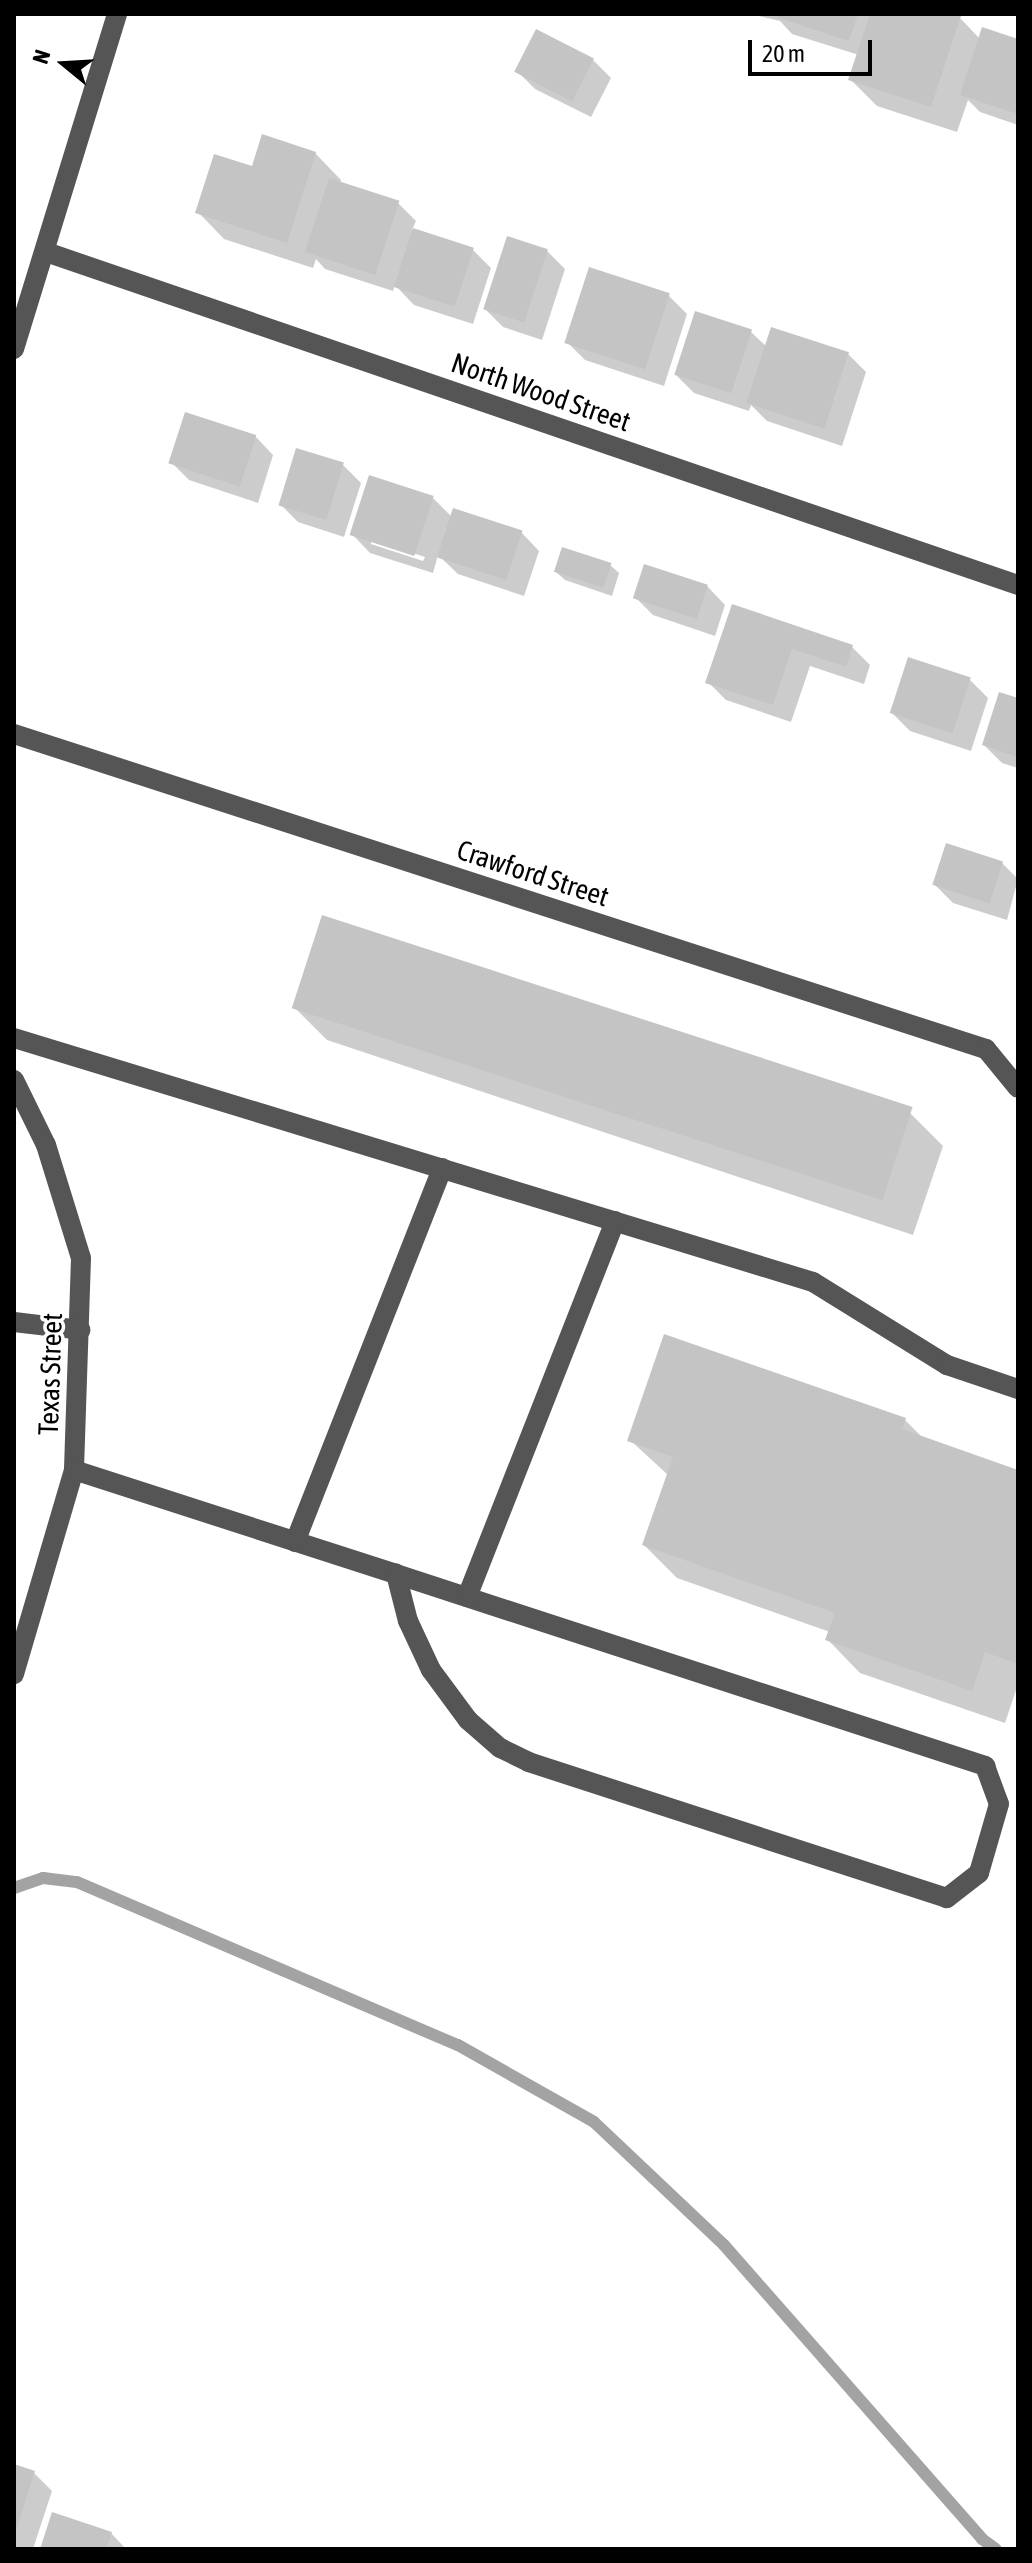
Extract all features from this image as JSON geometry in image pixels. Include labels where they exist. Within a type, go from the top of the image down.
[{"type":"street","points":[[14,349],[117,14]]},
{"type":"street","name":"North Wood Street","points":[[46,252],[1018,585]]},
{"type":"street","name":"Crawford Street","points":[[14,734],[986,1049],[1018,1088]]},
{"type":"street","points":[[14,1038],[813,1282],[947,1365],[1018,1389]]},
{"type":"street","name":"Texas Street","points":[[14,1080],[22,1114],[46,1145],[81,1258],[74,1470],[14,1674]]},
{"type":"street","points":[[295,1542],[442,1168]]},
{"type":"street","points":[[467,1597],[615,1221]]},
{"type":"street","points":[[14,1322],[81,1330]]},
{"type":"street","points":[[74,1470],[295,1542],[396,1574],[467,1597],[985,1766],[999,1804],[979,1873],[947,1898],[529,1762],[500,1748],[468,1720],[431,1670],[408,1621],[396,1574]]},
{"type":"building","points":[[767,14],[858,14],[849,41]]},
{"type":"building","points":[[870,14],[961,16],[931,107],[848,80]]},
{"type":"building","points":[[982,27],[1018,39],[1018,114],[960,95]]},
{"type":"building","points":[[536,29],[594,59],[572,101],[514,72]]},
{"type":"building","points":[[262,134],[316,152],[287,243],[195,213],[214,154],[252,166]]},
{"type":"building","points":[[329,178],[399,201],[375,275],[305,252]]},
{"type":"building","points":[[413,228],[474,248],[455,307],[394,287]]},
{"type":"building","points":[[507,236],[548,249],[524,323],[483,309]]},
{"type":"building","points":[[589,267],[670,293],[645,369],[564,343]]},
{"type":"building","points":[[695,311],[752,330],[731,393],[674,375]]},
{"type":"building","points":[[771,327],[849,352],[824,428],[746,403]]},
{"type":"building","points":[[185,412],[256,435],[240,487],[168,463]]},
{"type":"building","points":[[296,448],[344,463],[326,520],[278,505]]},
{"type":"building","points":[[369,475],[434,496],[414,556],[350,535]]},
{"type":"building","points":[[453,508],[522,531],[506,580],[437,557]]},
{"type":"building","points":[[562,547],[611,563],[603,588],[554,572]]},
{"type":"building","points":[[644,564],[708,585],[697,619],[633,598]]},
{"type":"building","points":[[732,604],[853,645],[846,667],[792,649],[773,705],[705,683]]},
{"type":"building","points":[[908,657],[971,677],[953,734],[890,713]]},
{"type":"building","points":[[999,692],[1018,698],[1018,757],[982,745]]},
{"type":"building","points":[[946,843],[1003,862],[989,903],[932,885]]},
{"type":"building","points":[[322,915],[913,1107],[882,1200],[292,1008]]},
{"type":"building","points":[[664,1334],[906,1418],[902,1429],[1018,1470],[1018,1664],[985,1652],[972,1691],[825,1640],[835,1613],[642,1545],[673,1457],[627,1441]]},
{"type":"building","points":[[14,2464],[35,2471],[15,2533],[14,2533]]},
{"type":"building","points":[[52,2512],[112,2532],[106,2549],[40,2549]]},
{"type":"waterway","points":[[14,1888],[43,1878],[77,1882],[458,2045],[594,2122],[724,2245],[982,2539],[996,2549]]}]
